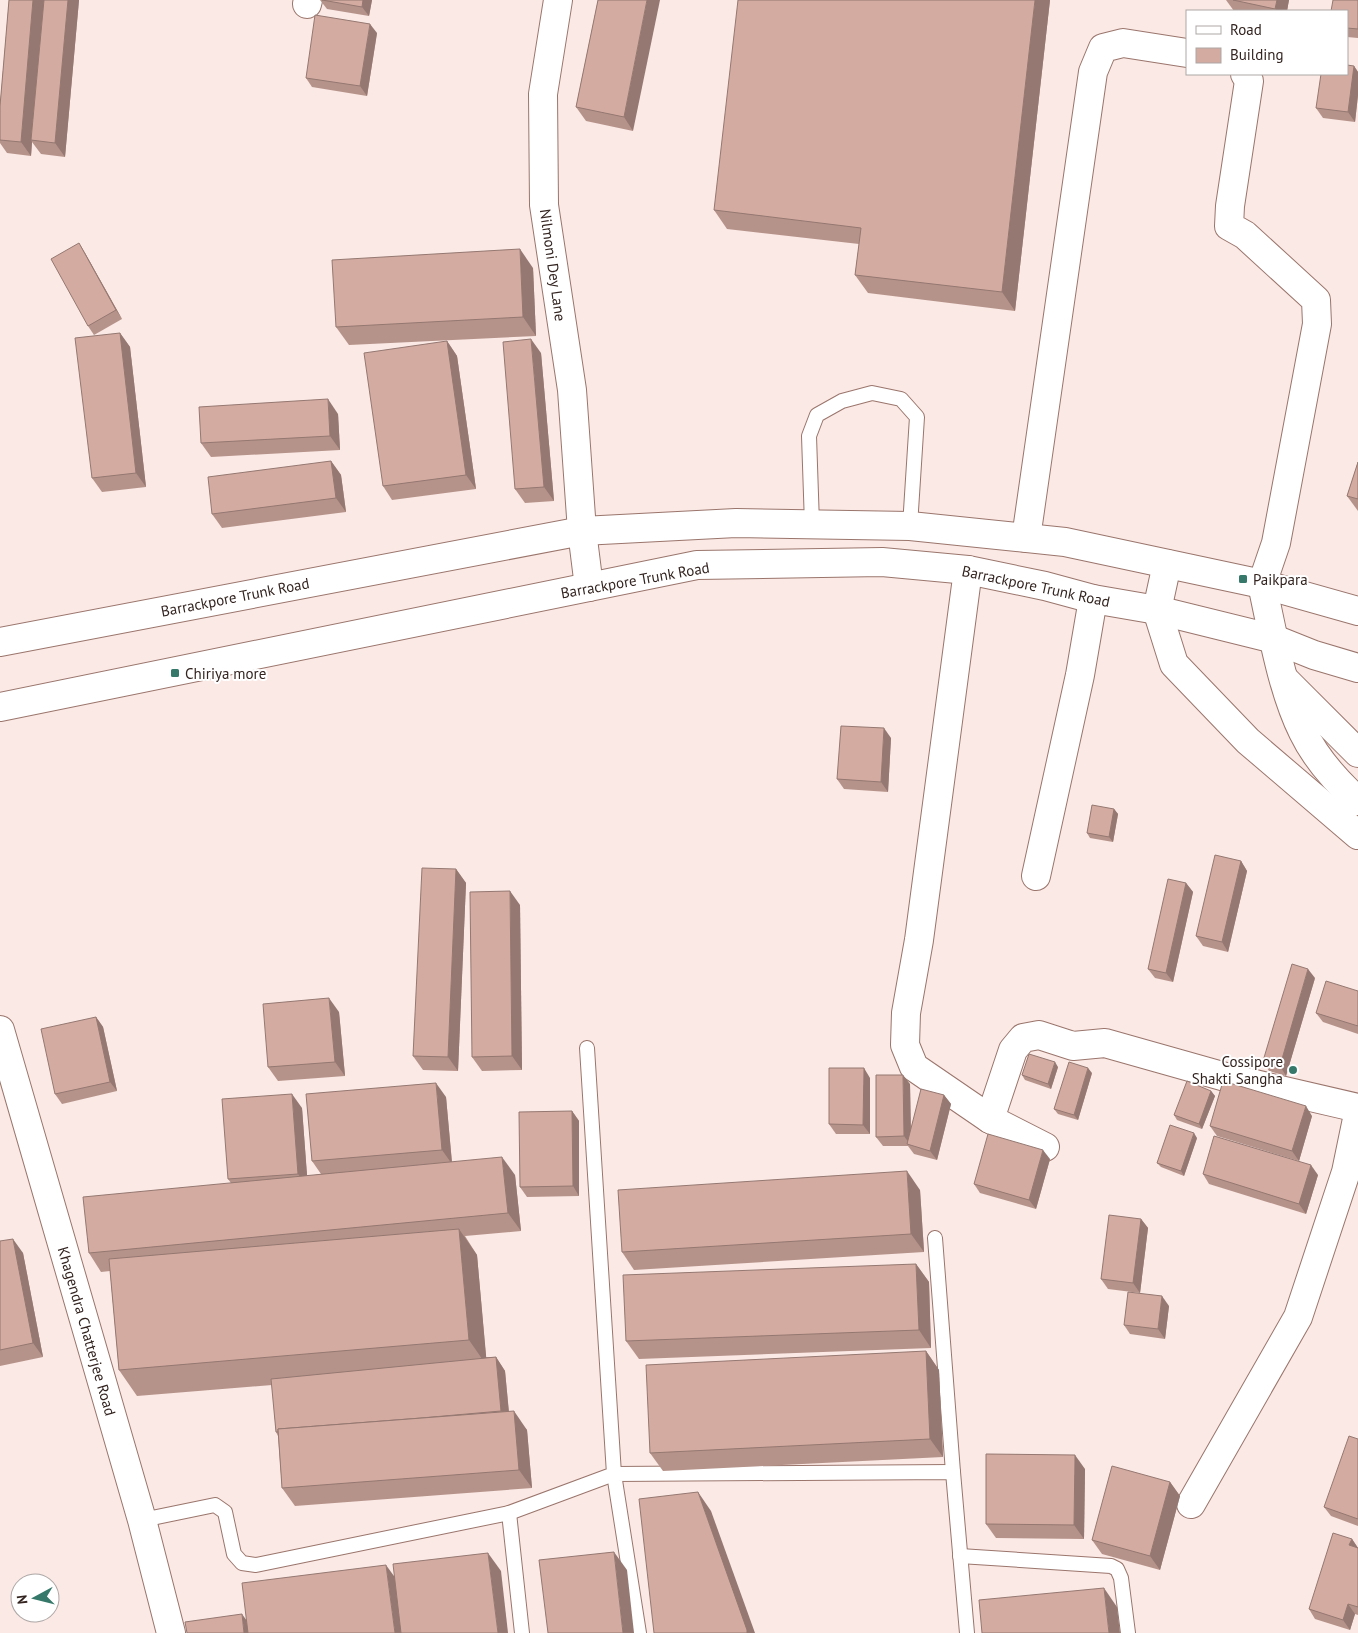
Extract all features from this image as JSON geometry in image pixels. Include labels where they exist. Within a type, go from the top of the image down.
[{"type":"street","name":"Nilmoni Dey Lane","points":[[558,0],[543,94],[544,205],[572,390],[582,531],[589,587]]},
{"type":"street","points":[[1026,538],[1093,72],[1103,48],[1124,43],[1186,52]]},
{"type":"street","points":[[1246,75],[1249,81],[1230,206],[1229,226],[1245,235],[1316,300],[1317,324],[1276,542],[1262,584],[1285,680],[1303,733],[1319,758],[1358,800]]},
{"type":"street","name":"Barrackpore Trunk Road","points":[[0,642],[582,531],[736,523],[910,526],[1065,542],[1262,584],[1358,611]]},
{"type":"street","name":"Barrackpore Trunk Road","points":[[0,707],[697,565],[882,562],[968,570],[1045,586],[1093,599],[1157,610],[1274,639],[1314,655],[1358,668]]},
{"type":"street","points":[[1167,564],[1157,610],[1174,664],[1248,741],[1358,835]]},
{"type":"street","points":[[968,570],[919,940],[906,1013],[905,1046],[914,1067],[990,1119],[1045,1147]]},
{"type":"street","points":[[1036,876],[1080,675],[1093,599]]},
{"type":"street","points":[[1285,680],[1358,753]]},
{"type":"street","name":"Khagendra Chatterjee Road","points":[[0,1030],[142,1520],[171,1633]]},
{"type":"street","points":[[990,1119],[1013,1050],[1023,1038],[1039,1035],[1073,1046],[1105,1044],[1229,1078],[1358,1108]]},
{"type":"street","points":[[1191,1504],[1298,1317],[1346,1172],[1358,1114]]},
{"type":"lane","points":[[812,524],[809,436],[817,415],[842,400],[872,393],[901,399],[918,417],[910,526]]},
{"type":"lane","points":[[587,1048],[614,1474],[639,1633]]},
{"type":"lane","points":[[935,1238],[960,1556],[968,1633]]},
{"type":"lane","points":[[142,1520],[215,1505],[225,1512],[234,1554],[242,1564],[256,1565],[509,1513],[614,1474],[953,1472]]},
{"type":"lane","points":[[509,1513],[522,1633]]},
{"type":"lane","points":[[960,1556],[1111,1566],[1117,1568],[1121,1578],[1128,1633]]},
{"type":"building","points":[[9,0],[33,0],[21,142],[0,140],[0,106]]},
{"type":"building","points":[[44,0],[68,0],[55,143],[31,140]]},
{"type":"building","points":[[322,0],[363,0],[362,7]]},
{"type":"building","points":[[598,0],[647,0],[624,117],[576,107]]},
{"type":"building","points":[[738,0],[1035,0],[1002,292],[855,275],[861,228],[714,210]]},
{"type":"building","points":[[1233,0],[1277,0],[1275,9]]},
{"type":"building","points":[[1333,0],[1358,0],[1358,29],[1348,28],[1348,10],[1331,10]]},
{"type":"building","points":[[315,15],[370,24],[360,86],[306,78]]},
{"type":"building","points":[[1348,65],[1354,66],[1348,112],[1316,108],[1321,75],[1348,75]]},
{"type":"building","points":[[79,243],[116,310],[88,326],[51,259]]},
{"type":"building","points":[[520,249],[523,317],[336,327],[332,260]]},
{"type":"building","points":[[120,333],[136,473],[92,478],[75,338]]},
{"type":"building","points":[[531,339],[544,487],[515,489],[503,342]]},
{"type":"building","points":[[447,341],[466,475],[383,486],[364,353]]},
{"type":"building","points":[[328,399],[330,436],[201,443],[199,407]]},
{"type":"building","points":[[331,461],[336,498],[212,514],[208,477]]},
{"type":"building","points":[[1358,462],[1358,499],[1347,496]]},
{"type":"building","points":[[841,726],[884,728],[881,782],[837,779]]},
{"type":"building","points":[[1092,805],[1114,809],[1109,837],[1087,833]]},
{"type":"building","points":[[1215,855],[1241,861],[1222,942],[1196,936]]},
{"type":"building","points":[[422,868],[456,869],[448,1057],[413,1056]]},
{"type":"building","points":[[1168,879],[1186,883],[1166,973],[1148,969]]},
{"type":"building","points":[[510,891],[512,1056],[472,1057],[470,892]]},
{"type":"building","points":[[1292,964],[1308,969],[1280,1066],[1263,1061]]},
{"type":"building","points":[[1326,981],[1358,991],[1358,1026],[1316,1013]]},
{"type":"building","points":[[329,998],[335,1062],[268,1067],[263,1004]]},
{"type":"building","points":[[96,1017],[110,1082],[55,1094],[41,1029]]},
{"type":"building","points":[[1029,1054],[1055,1062],[1048,1084],[1022,1075]]},
{"type":"building","points":[[1069,1062],[1088,1068],[1074,1115],[1054,1109]]},
{"type":"building","points":[[829,1068],[864,1068],[863,1125],[829,1124]]},
{"type":"building","points":[[876,1075],[903,1075],[904,1136],[876,1137]]},
{"type":"building","points":[[1187,1081],[1211,1091],[1199,1124],[1174,1115]]},
{"type":"building","points":[[1223,1081],[1306,1106],[1292,1151],[1210,1126]]},
{"type":"building","points":[[436,1083],[442,1150],[312,1161],[306,1094]]},
{"type":"building","points":[[921,1089],[944,1095],[930,1151],[907,1144]]},
{"type":"building","points":[[292,1094],[298,1174],[228,1179],[222,1099]]},
{"type":"building","points":[[572,1111],[573,1186],[520,1187],[519,1112]]},
{"type":"building","points":[[1170,1125],[1194,1133],[1181,1171],[1157,1163]]},
{"type":"building","points":[[988,1134],[1043,1150],[1029,1200],[974,1184]]},
{"type":"building","points":[[1214,1136],[1311,1165],[1299,1204],[1203,1174]]},
{"type":"building","points":[[502,1157],[508,1213],[89,1253],[83,1197]]},
{"type":"building","points":[[907,1171],[911,1234],[622,1252],[618,1190]]},
{"type":"building","points":[[1109,1215],[1141,1219],[1133,1283],[1101,1279]]},
{"type":"building","points":[[459,1229],[469,1340],[119,1370],[109,1259]]},
{"type":"building","points":[[13,1239],[33,1343],[0,1350],[0,1241]]},
{"type":"building","points":[[916,1264],[919,1330],[626,1341],[623,1275]]},
{"type":"building","points":[[1128,1292],[1162,1296],[1158,1329],[1124,1325]]},
{"type":"building","points":[[926,1351],[930,1439],[650,1453],[646,1365]]},
{"type":"building","points":[[496,1357],[501,1411],[278,1429],[278,1432],[276,1432],[271,1379]]},
{"type":"building","points":[[514,1411],[519,1470],[282,1488],[278,1429]]},
{"type":"building","points":[[1349,1436],[1358,1439],[1358,1519],[1324,1507]]},
{"type":"building","points":[[986,1454],[1075,1455],[1074,1525],[986,1524]]},
{"type":"building","points":[[1112,1466],[1170,1482],[1150,1556],[1092,1540]]},
{"type":"building","points":[[698,1492],[747,1633],[654,1633],[639,1499]]},
{"type":"building","points":[[1333,1533],[1352,1539],[1349,1545],[1358,1548],[1358,1607],[1348,1604],[1343,1620],[1309,1609]]},
{"type":"building","points":[[614,1552],[623,1633],[548,1633],[539,1560]]},
{"type":"building","points":[[488,1553],[498,1633],[401,1633],[393,1564]]},
{"type":"building","points":[[386,1565],[395,1633],[248,1633],[242,1583]]},
{"type":"building","points":[[1104,1588],[1109,1633],[982,1633],[979,1600]]},
{"type":"building","points":[[242,1614],[244,1633],[187,1633],[185,1622]]},
{"type":"place","name":"Paikpara","points":[[1243,579]]},
{"type":"place","name":"Chiriya more","points":[[175,673]]},
{"type":"place","name":"Cossipore Shakti Sangha","points":[[1293,1070]]}]
